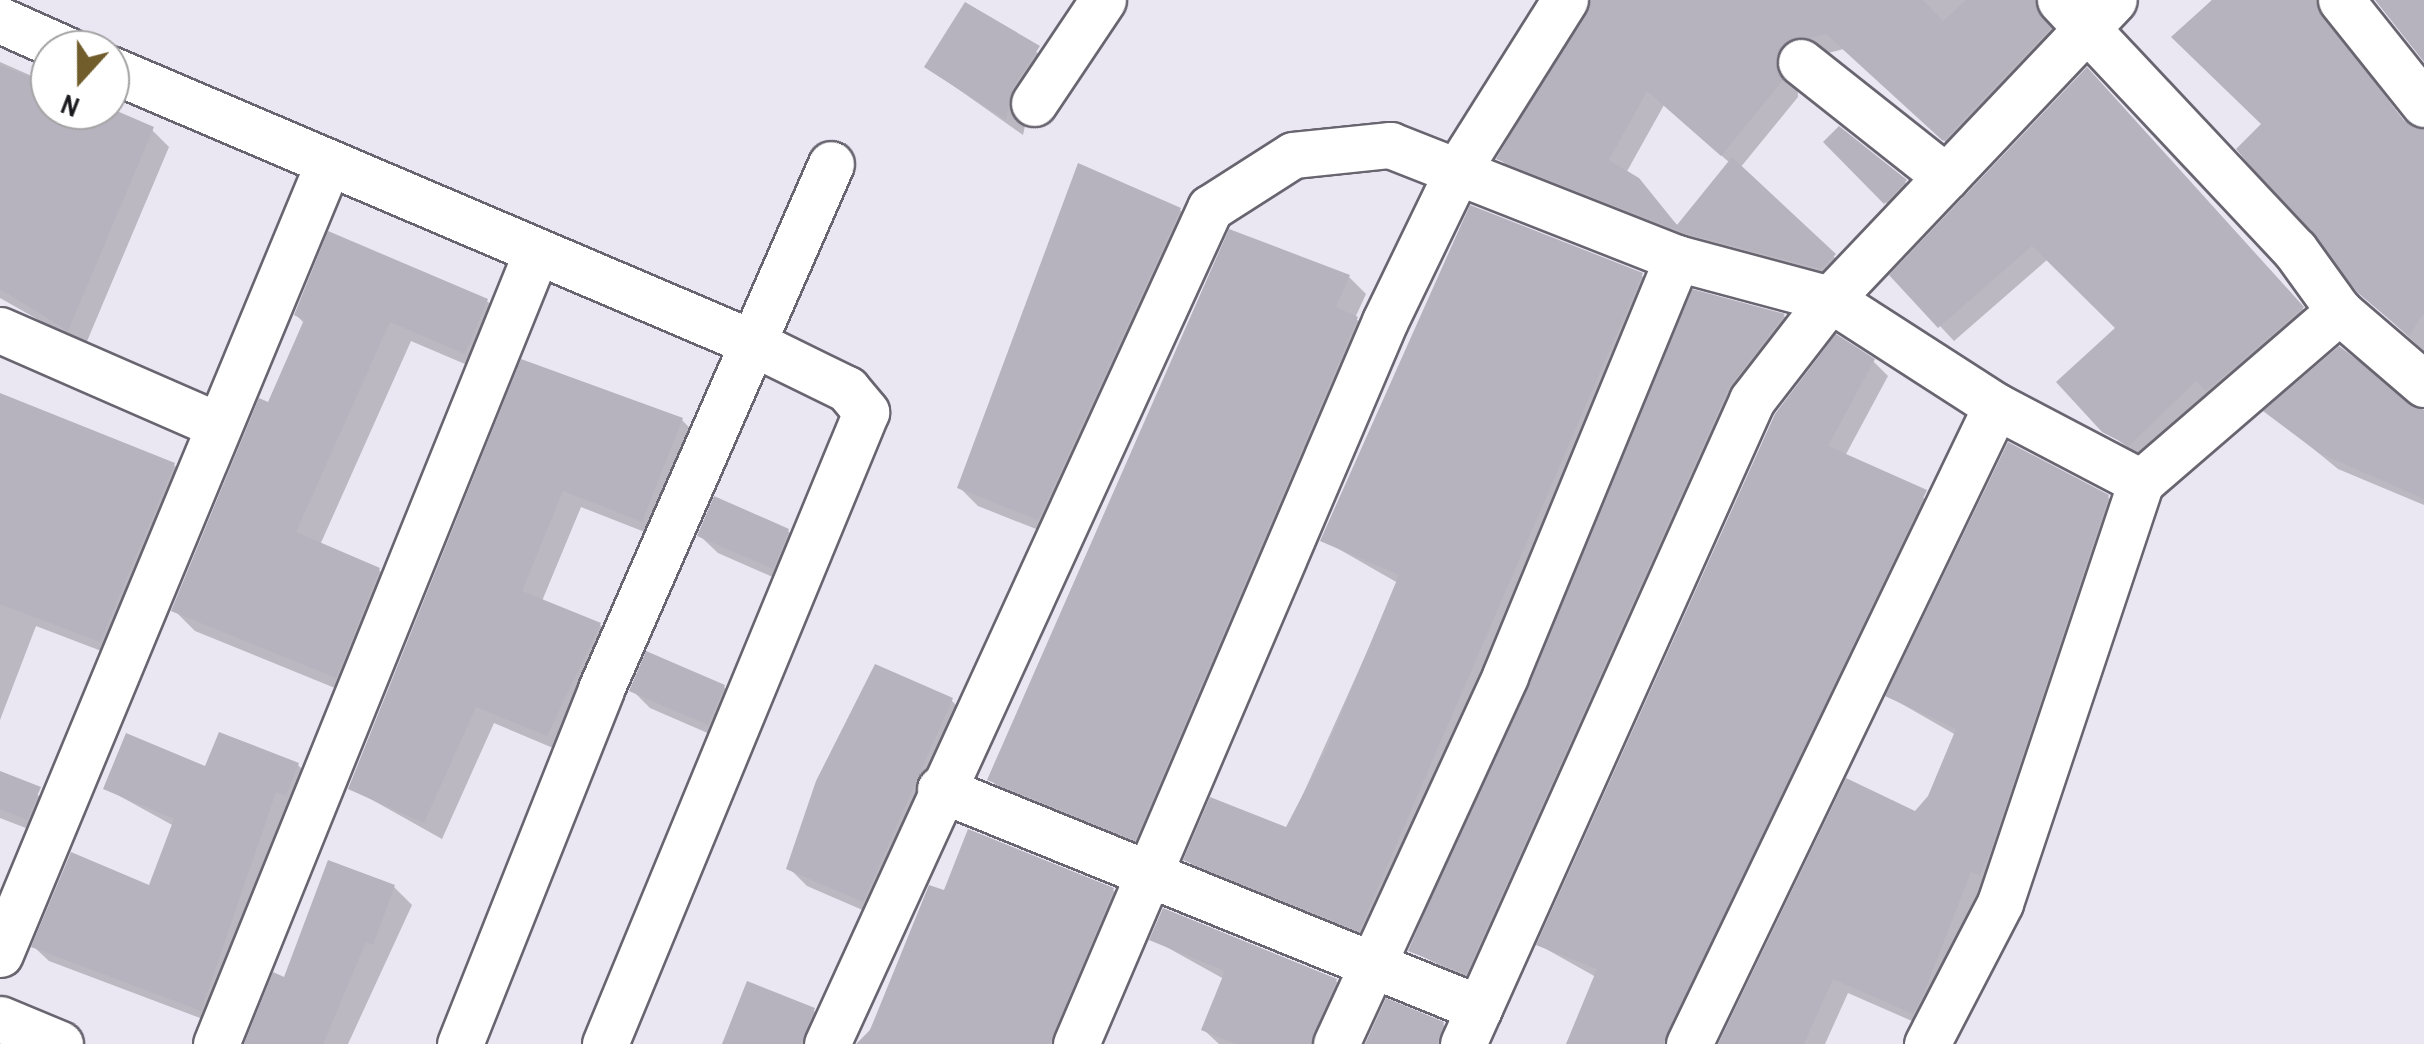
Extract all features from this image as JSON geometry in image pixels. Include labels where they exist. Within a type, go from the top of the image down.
[{"type":"street","points":[[1034,103],[1102,0]]},
{"type":"street","points":[[1076,1044],[1459,168],[1565,0]]},
{"type":"street","points":[[2341,0],[2424,104]]},
{"type":"street","points":[[940,790],[1369,965],[1471,1026],[1752,400],[1830,299],[1946,177],[2087,10],[2295,250],[2339,311],[2424,384]]},
{"type":"street","points":[[0,20],[30,33]]},
{"type":"street","points":[[1801,62],[1946,177]]},
{"type":"street","points":[[130,78],[327,166],[753,343],[847,389],[866,412],[860,444],[605,1044]]},
{"type":"street","points":[[828,1044],[940,790],[1210,208],[1293,154],[1390,145],[1459,168],[1677,258],[1830,299],[1996,406],[2141,482]]},
{"type":"street","points":[[460,1044],[753,343],[832,164]]},
{"type":"street","points":[[0,954],[213,424],[327,166]]},
{"type":"street","points":[[216,1044],[536,253]]},
{"type":"street","points":[[1336,1044],[1369,965],[1506,676],[1677,258]]},
{"type":"street","points":[[1926,1044],[2000,903],[2141,482],[2339,311]]},
{"type":"street","points":[[4,343],[213,424]]},
{"type":"street","points":[[1689,1044],[1996,406]]},
{"type":"street","points":[[0,1019],[60,1044]]},
{"type":"building","points":[[1591,0],[1923,0],[1943,21],[1966,0],[2034,0],[2051,28],[1943,141],[1826,34],[1781,45],[1783,80],[1721,156],[1647,91],[1609,160],[1639,178],[1677,225],[1732,157],[1836,254],[1821,269],[1685,233],[1496,159]]},
{"type":"building","points":[[2212,0],[2315,0],[2403,120],[2424,130],[2424,313],[2409,336],[2358,293],[2236,149],[2261,124],[2171,37]]},
{"type":"building","points":[[2375,0],[2424,0],[2424,62]]},
{"type":"building","points":[[965,2],[1040,46],[1012,89],[1006,120],[924,67]]},
{"type":"building","points":[[0,65],[30,77],[30,130],[130,130],[130,117],[154,127],[68,331],[0,289]]},
{"type":"building","points":[[2087,67],[2304,307],[2206,391],[2196,381],[2129,446],[2102,432],[2056,382],[2115,328],[2032,246],[1938,328],[1889,275]]},
{"type":"building","points":[[1839,126],[1907,180],[1884,204],[1823,142]]},
{"type":"building","points":[[1078,163],[1181,208],[1038,520],[957,488]]},
{"type":"building","points":[[1470,205],[1643,273],[1359,931],[1183,860],[1210,797],[1286,827],[1326,750],[1399,575],[1320,541]]},
{"type":"building","points":[[1229,229],[1350,275],[1336,307],[1358,317],[1135,840],[987,780]]},
{"type":"building","points":[[328,231],[488,299],[465,354],[390,322],[296,532],[380,568],[336,678],[171,611],[259,398],[268,402],[304,320],[294,315]]},
{"type":"building","points":[[1692,289],[1785,314],[1728,389],[1466,974],[1408,951]]},
{"type":"building","points":[[1836,334],[1875,359],[1828,446],[1927,490],[1663,1044],[1566,1044],[1597,969],[1536,945],[1775,414]]},
{"type":"building","points":[[2339,346],[2424,410],[2424,499],[2319,453],[2263,411]]},
{"type":"building","points":[[521,359],[683,418],[642,522],[563,491],[522,591],[601,623],[547,736],[476,707],[424,823],[348,789]]},
{"type":"building","points":[[0,393],[175,463],[100,642],[0,604]]},
{"type":"building","points":[[2008,442],[2109,495],[1991,849],[1980,875],[1971,872],[1923,995],[1913,1014],[1833,979],[1804,1044],[1718,1044],[1846,778],[1915,811],[1928,796],[1956,729],[1885,696]]},
{"type":"building","points":[[714,496],[789,529],[773,569],[697,536]]},
{"type":"building","points":[[646,651],[725,685],[708,725],[629,691]]},
{"type":"building","points":[[875,664],[953,698],[863,902],[786,869],[816,781]]},
{"type":"building","points":[[219,732],[299,763],[286,796],[276,792],[201,1011],[31,947],[71,852],[149,885],[174,819],[103,789],[126,733],[205,766]]},
{"type":"building","points":[[0,771],[41,787],[27,820],[0,809]]},
{"type":"building","points":[[968,829],[1114,888],[1050,1044],[856,1044],[870,1030],[929,885],[944,890]]},
{"type":"building","points":[[328,860],[395,885],[373,945],[366,942],[323,1044],[244,1044],[273,972],[284,977]]},
{"type":"building","points":[[1163,908],[1337,979],[1310,1044],[1236,1044],[1201,1030],[1225,971],[1149,940]]},
{"type":"building","points":[[747,981],[815,1008],[801,1044],[722,1044]]},
{"type":"building","points":[[1386,998],[1444,1022],[1437,1044],[1365,1044]]}]
